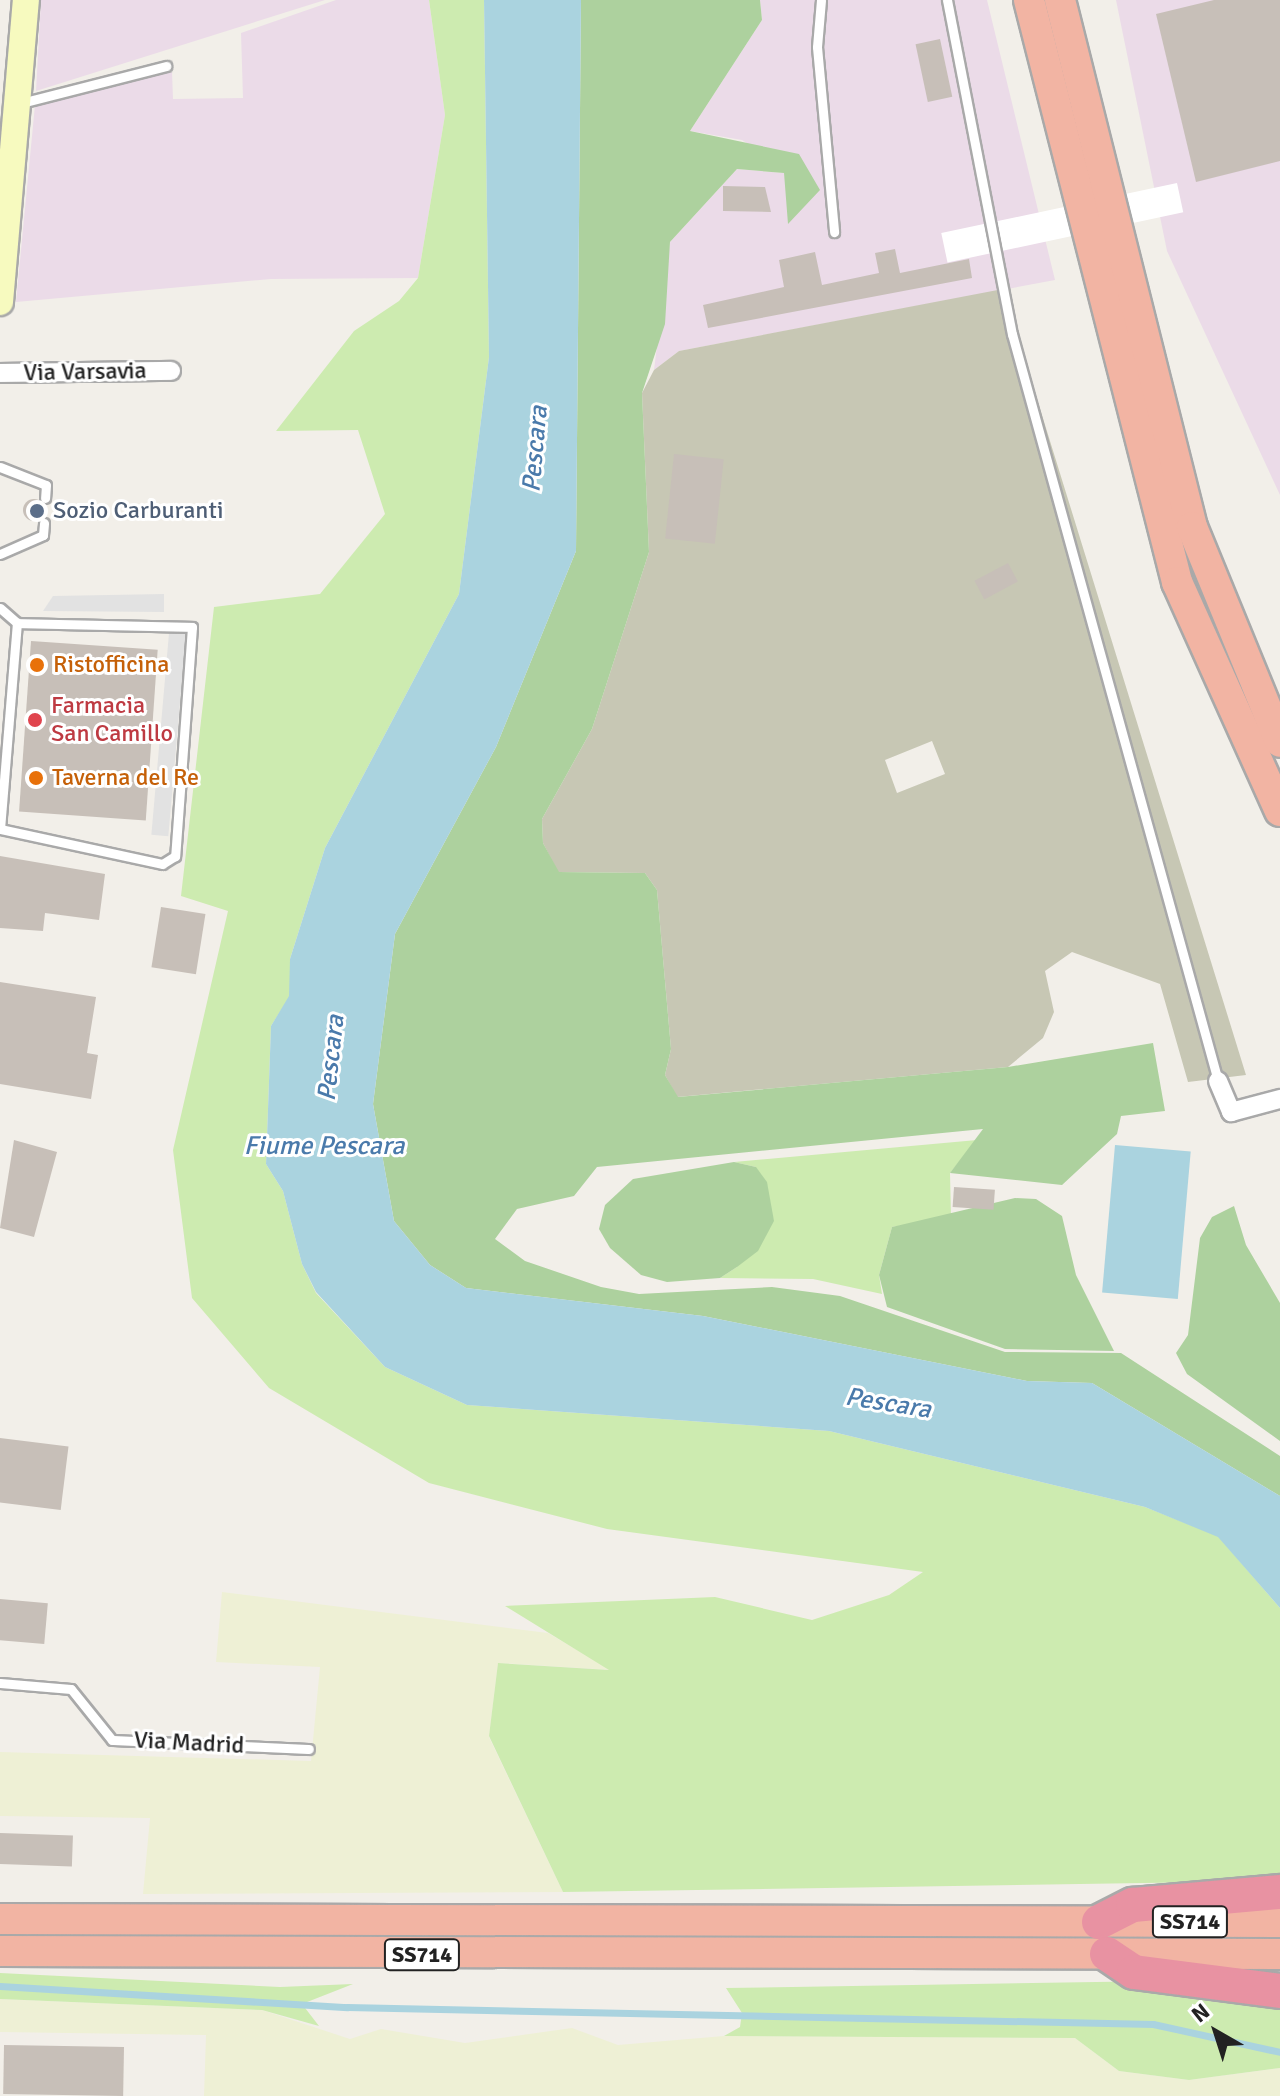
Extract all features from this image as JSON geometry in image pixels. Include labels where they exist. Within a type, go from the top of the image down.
[{"type":"highway","points":[[1029,0],[1121,386],[1177,582],[1280,811]]},
{"type":"highway","points":[[1060,0],[1192,527],[1280,742]]},
{"type":"highway","points":[[1280,1892],[1133,1905],[1103,1938],[1134,1972],[1280,1991]]},
{"type":"highway","name":"SS714","points":[[0,1919],[1103,1938],[1280,1954]]},
{"type":"highway","name":"SS714","points":[[0,1951],[1103,1938],[1280,1922]]},
{"type":"main road","points":[[0,302],[29,1]]},
{"type":"street","name":"Via Varsavia","points":[[0,373],[171,371]]},
{"type":"street","points":[[1218,1081],[1231,1112],[1280,1099]]},
{"type":"lane","points":[[821,0],[817,47],[834,232]]},
{"type":"lane","points":[[947,0],[1012,334],[1218,1081]]},
{"type":"lane","points":[[17,104],[166,66]]},
{"type":"lane","points":[[0,467],[46,485],[45,498]]},
{"type":"lane","points":[[0,554],[43,535],[44,523]]},
{"type":"lane","points":[[0,608],[17,623],[192,627],[175,856],[162,864],[0,829],[17,623]]},
{"type":"lane","name":"Via Madrid","points":[[0,1683],[71,1689],[112,1740],[309,1749]]},
{"type":"shaded area","points":[[41,0],[325,0],[36,91]]},
{"type":"shaded area","points":[[336,0],[429,0],[445,115],[418,278],[271,279],[16,302],[35,105],[172,72],[173,99],[243,98],[241,33]]},
{"type":"shaded area","points":[[760,0],[987,0],[1055,280],[679,351],[654,370],[670,242],[737,169],[784,173],[820,190],[742,140],[690,131],[762,20]]},
{"type":"shaded area","points":[[1116,0],[1280,0],[1280,495],[1167,251]]},
{"type":"shaded area","points":[[1003,289],[1246,1075],[1188,1082],[1160,984],[1072,952],[1045,971],[1054,1012],[1043,1038],[1008,1067],[677,1097],[665,1075],[671,1049],[657,890],[645,873],[558,872],[543,843],[542,819],[592,729],[649,552],[642,393],[654,370],[679,351]],"holes":[[[932,741],[945,774],[897,793],[885,760]]]},
{"type":"shaded area","points":[[164,594],[164,612],[43,611],[53,596]]},
{"type":"shaded area","points":[[169,633],[186,634],[168,836],[151,835]]},
{"type":"shaded area","points":[[222,1592],[548,1633],[611,1670],[498,1663],[489,1737],[563,1892],[143,1894],[150,1818],[0,1816],[0,1752],[311,1761],[320,1667],[216,1662]]},
{"type":"shaded area","points":[[0,1999],[262,2010],[350,2039],[381,2029],[465,2043],[572,2028],[618,2045],[724,2036],[1075,2038],[1119,2071],[1189,2080],[1280,2068],[1280,2096],[204,2096],[206,2035],[0,2032]]},
{"type":"green space","points":[[429,0],[484,0],[489,357],[459,594],[325,848],[290,959],[290,996],[271,1026],[266,1164],[283,1191],[302,1264],[316,1293],[385,1367],[467,1405],[829,1431],[1145,1507],[1218,1536],[1280,1608],[1280,1881],[563,1892],[489,1736],[498,1663],[609,1670],[505,1606],[715,1597],[812,1620],[889,1595],[923,1572],[607,1529],[429,1483],[269,1388],[192,1298],[173,1150],[228,911],[181,896],[214,607],[320,594],[385,514],[358,430],[276,431],[354,331],[399,301],[418,278],[445,115]]},
{"type":"green space","points":[[581,0],[760,0],[762,20],[690,131],[799,154],[820,190],[788,224],[784,173],[737,169],[670,242],[665,324],[642,393],[649,552],[592,729],[542,819],[543,843],[559,872],[645,873],[657,890],[671,1049],[665,1075],[678,1097],[1008,1067],[1153,1043],[1165,1111],[1121,1116],[1117,1134],[1062,1185],[950,1173],[983,1129],[597,1167],[574,1196],[517,1209],[495,1239],[525,1261],[601,1287],[639,1294],[772,1287],[840,1296],[1005,1352],[1121,1353],[1280,1456],[1280,1496],[1092,1383],[1027,1381],[703,1316],[466,1288],[430,1265],[394,1221],[373,1104],[395,934],[496,747],[576,551]]},
{"type":"green space","points":[[977,1140],[950,1173],[951,1217],[892,1227],[879,1275],[882,1294],[813,1279],[720,1278],[737,1267],[756,1167],[734,1162]]},
{"type":"green space","points":[[734,1162],[756,1167],[767,1182],[774,1221],[758,1251],[737,1267],[720,1278],[667,1282],[641,1275],[610,1248],[599,1229],[605,1205],[633,1179]]},
{"type":"green space","points":[[1015,1198],[1036,1199],[1062,1216],[1076,1275],[1114,1351],[1005,1349],[887,1307],[879,1275],[892,1227]]},
{"type":"green space","points":[[1234,1206],[1246,1245],[1280,1303],[1280,1441],[1187,1374],[1176,1353],[1188,1335],[1200,1238],[1212,1217]]},
{"type":"green space","points":[[0,1973],[280,1987],[353,1984],[302,2004],[319,2026],[262,2010],[0,1999]]},
{"type":"green space","points":[[1280,1979],[1280,2068],[1189,2080],[1119,2071],[1075,2038],[724,2036],[740,2027],[742,2013],[726,1988]]},
{"type":"water","name":"Fiume Pescara","points":[[484,0],[581,0],[576,551],[496,747],[395,934],[373,1104],[394,1221],[430,1265],[466,1288],[703,1316],[1027,1381],[1092,1383],[1280,1496],[1280,1608],[1218,1537],[1145,1507],[829,1431],[467,1405],[385,1367],[316,1292],[302,1264],[283,1191],[266,1164],[271,1026],[289,996],[290,959],[325,848],[459,594],[489,357]]},
{"type":"water","points":[[1115,1145],[1191,1152],[1178,1299],[1102,1292]]},
{"type":"pier","points":[[1177,183],[1183,212],[948,262],[941,233]]},
{"type":"building","points":[[1214,0],[1280,0],[1280,161],[1196,182],[1156,14]]},
{"type":"building","points":[[940,39],[952,97],[928,102],[916,44]]},
{"type":"building","points":[[723,186],[765,187],[771,212],[723,211]]},
{"type":"building","points":[[895,249],[900,273],[969,259],[972,278],[708,328],[703,305],[784,287],[779,260],[815,252],[822,285],[879,273],[875,253]]},
{"type":"building","points":[[674,454],[724,459],[715,544],[665,539]]},
{"type":"building","points":[[34,499],[42,502],[45,510],[42,518],[34,521],[26,518],[23,510],[26,502]]},
{"type":"building","points":[[1008,563],[1018,582],[984,599],[974,581]]},
{"type":"building","points":[[31,641],[158,650],[146,820],[19,812]]},
{"type":"building","points":[[0,856],[105,874],[99,920],[45,913],[43,931],[0,928]]},
{"type":"building","points":[[161,907],[205,914],[196,974],[151,967]]},
{"type":"building","points":[[0,982],[96,997],[87,1053],[98,1055],[91,1099],[0,1084]]},
{"type":"building","points":[[14,1140],[57,1152],[34,1237],[0,1228]]},
{"type":"building","points":[[954,1187],[995,1190],[994,1210],[953,1207]]},
{"type":"building","points":[[0,1438],[68,1446],[61,1510],[0,1502]]},
{"type":"building","points":[[0,1599],[48,1603],[44,1644],[0,1640]]},
{"type":"building","points":[[0,1833],[73,1836],[72,1867],[0,1864]]},
{"type":"building","points":[[4,2045],[124,2047],[123,2096],[3,2094]]},
{"type":"waterway","points":[[0,1986],[347,2007],[1153,2024],[1280,2052]]},
{"type":"place","name":"Sozio Carburanti","points":[[37,511]]},
{"type":"place","name":"Ristofficina","points":[[37,665]]},
{"type":"place","name":"Farmacia San Camillo","points":[[35,720]]},
{"type":"place","name":"Taverna del Re","points":[[36,778]]},
{"type":"water label","name":"Pescara","points":[[536,449]]},
{"type":"water label","name":"Pescara","points":[[332,1058]]},
{"type":"water label","name":"Pescara","points":[[888,1404]]}]
